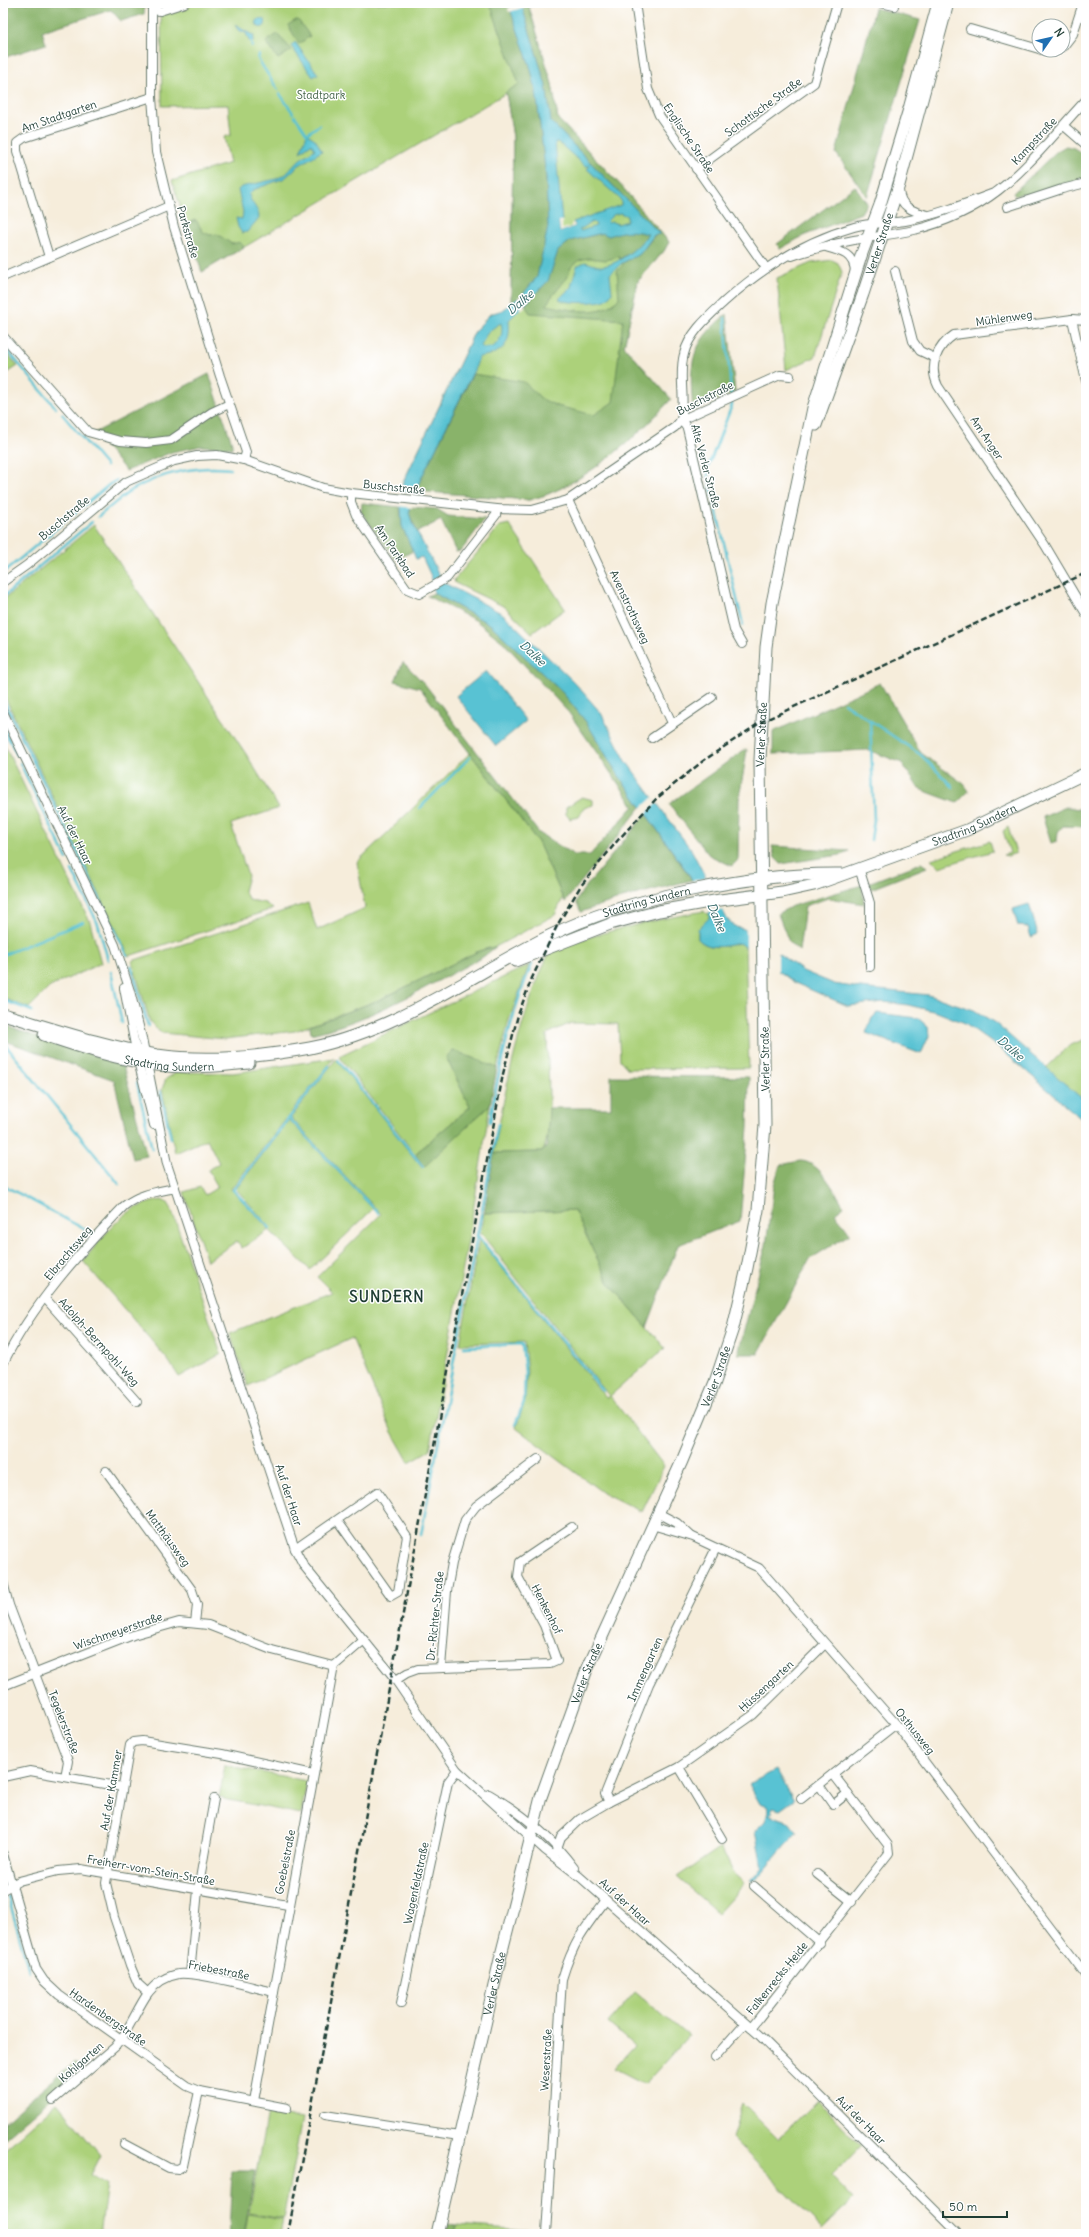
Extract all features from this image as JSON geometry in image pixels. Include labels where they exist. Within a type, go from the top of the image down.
[{"type":"main road","name":"Verler Straße","points":[[437,2234],[534,1824],[563,1734],[586,1672],[652,1524],[682,1461],[714,1382],[733,1328],[749,1261],[758,1210],[764,1150],[765,1099],[761,894],[761,737],[766,647],[772,603],[797,481],[814,408],[909,109],[938,3]]},
{"type":"main road","name":"Verler Straße","points":[[797,481],[899,185],[948,3]]},
{"type":"main road","name":"Stadtring Sundern","points":[[467,982],[610,924],[659,911],[720,900],[782,892],[814,885],[841,874],[967,830],[1086,773]]},
{"type":"main road","name":"Stadtring Sundern","points":[[3,1018],[75,1045],[141,1057],[204,1058],[252,1056],[311,1048],[390,1022],[467,982],[553,934],[600,915],[652,900],[714,887],[812,874],[841,874]]},
{"type":"main road","name":"Stadtring Sundern","points":[[3,1014],[141,1057]]},
{"type":"street","points":[[152,6],[160,10],[185,3]]},
{"type":"street","name":"Englische Straße","points":[[635,3],[648,89],[654,106],[665,126],[766,268]]},
{"type":"street","name":"Schottische Straße","points":[[696,169],[814,83],[837,3]]},
{"type":"street","points":[[881,3],[894,6]]},
{"type":"street","points":[[1071,37],[1083,3]]},
{"type":"street","name":"Parkstraße","points":[[152,6],[152,98],[156,152],[169,206],[229,404],[246,452],[244,460]]},
{"type":"street","points":[[970,29],[1031,47]]},
{"type":"street","name":"Am Stadtgarten","points":[[49,257],[17,151],[17,143],[24,138],[152,98]]},
{"type":"street","name":"Kampstraße","points":[[868,238],[915,230],[944,221],[971,210],[1031,163],[1086,100]]},
{"type":"street","points":[[1064,126],[1086,145]]},
{"type":"street","points":[[1007,207],[1062,189],[1086,183]]},
{"type":"street","points":[[899,185],[900,198],[904,205],[913,211],[930,216]]},
{"type":"street","name":"Kampstraße","points":[[886,222],[930,216],[994,193]]},
{"type":"street","points":[[3,276],[169,206]]},
{"type":"street","name":"Alte Verler Straße","points":[[742,644],[734,630],[687,428],[681,420],[683,409],[680,375],[684,353],[693,335],[715,310],[766,268],[806,244],[853,227],[886,222]]},
{"type":"street","name":"Alte Verler Straße","points":[[780,260],[825,247],[868,238]]},
{"type":"street","points":[[825,247],[840,251],[852,258],[855,275]]},
{"type":"street","points":[[895,271],[913,341],[920,351],[935,358]]},
{"type":"street","points":[[1072,319],[1086,381]]},
{"type":"street","name":"Mühlenweg","points":[[935,358],[943,344],[954,335],[1072,319],[1086,320]]},
{"type":"street","points":[[3,336],[88,432],[120,441],[146,443],[171,440],[212,412],[229,404]]},
{"type":"street","name":"Am Anger","points":[[935,358],[933,371],[938,386],[1045,545],[1086,614]]},
{"type":"street","name":"Buschstraße","points":[[3,582],[27,565],[126,482],[174,461],[197,456],[217,455],[244,460],[323,488],[351,494],[497,509],[532,510],[568,500],[675,428],[681,420],[780,374],[790,376]]},
{"type":"street","name":"Am Parkbad","points":[[351,494],[351,502],[356,515],[407,589],[419,594],[445,579],[496,515],[497,509]]},
{"type":"street","name":"Avenstrothsweg","points":[[568,500],[672,723]]},
{"type":"street","points":[[652,738],[712,697]]},
{"type":"street","name":"Auf der Haar","points":[[3,712],[106,925],[130,991],[155,1132],[168,1164],[295,1549],[304,1566],[396,1680],[457,1770],[530,1837],[580,1877],[748,2025],[960,2234]]},
{"type":"street","points":[[859,868],[870,903],[870,967]]},
{"type":"street","name":"Elbrachtsweg","points":[[3,1364],[7,1347],[45,1298],[124,1206],[133,1199],[145,1194],[175,1188]]},
{"type":"street","name":"Adolph-Bermpohl-Weg","points":[[45,1298],[137,1402]]},
{"type":"street","name":"Dr.-Richter-Straße","points":[[396,1680],[407,1673],[418,1669],[441,1668],[447,1591],[452,1563],[465,1520],[476,1506],[538,1460]]},
{"type":"street","name":"Matthäusweg","points":[[106,1471],[192,1590],[197,1605],[195,1622]]},
{"type":"street","points":[[295,1549],[377,1492],[407,1536],[398,1592],[391,1596],[337,1520]]},
{"type":"street","name":"Osthusweg","points":[[658,1513],[677,1523],[693,1537]]},
{"type":"street","name":"Osthusweg","points":[[652,1524],[693,1537],[759,1568],[896,1724],[1086,1975]]},
{"type":"street","name":"Henkenhof","points":[[441,1668],[550,1664],[557,1661],[544,1625],[518,1577],[518,1569],[520,1562],[572,1527]]},
{"type":"street","name":"Immengarten","points":[[609,1802],[605,1794],[649,1684],[716,1548]]},
{"type":"street","name":"Tegelerstraße","points":[[3,1582],[9,1605],[68,1762],[65,1777]]},
{"type":"street","name":"Wischmeyerstraße","points":[[3,1686],[35,1675],[133,1635],[179,1622],[195,1622],[208,1625],[272,1650],[334,1666]]},
{"type":"street","points":[[334,1666],[364,1640]]},
{"type":"street","name":"Hüssengarten","points":[[554,1857],[561,1837],[580,1819],[609,1802],[679,1767],[753,1715],[825,1644]]},
{"type":"street","name":"Goebelstraße","points":[[254,2101],[288,1905],[334,1666]]},
{"type":"street","points":[[801,1799],[896,1724]]},
{"type":"street","name":"Auf der Kammer","points":[[148,1993],[138,1984],[114,1917],[106,1883],[129,1750],[133,1742],[137,1741],[222,1754],[313,1774]]},
{"type":"street","points":[[679,1767],[722,1839]]},
{"type":"street","name":"Wagenfeldstraße","points":[[401,2003],[448,1782],[457,1770]]},
{"type":"street","points":[[3,1778],[30,1771],[122,1787]]},
{"type":"street","name":"Falkenrecks Heide","points":[[748,2025],[820,1943],[890,1853],[888,1845],[833,1774]]},
{"type":"street","points":[[819,1785],[833,1804],[848,1793]]},
{"type":"street","name":"Auf der Haar","points":[[476,1786],[516,1810],[534,1824],[558,1848],[580,1877]]},
{"type":"street","points":[[190,1974],[198,1890],[214,1799]]},
{"type":"street","name":"Hardenbergstraße","points":[[3,1854],[36,1969],[44,1982],[59,1995],[187,2086],[199,2091],[287,2108]]},
{"type":"street","name":"Freiherr-vom-Stein-Straße","points":[[3,1890],[20,1881],[71,1869],[108,1872],[198,1890],[288,1905]]},
{"type":"street","points":[[817,1874],[852,1902]]},
{"type":"street","name":"Falkenrecks Heide","points":[[754,1886],[820,1943]]},
{"type":"street","name":"Weserstraße","points":[[546,2234],[562,1980],[569,1955],[579,1935],[606,1900]]},
{"type":"street","name":"Friebestraße","points":[[122,2040],[148,1993],[154,1986],[170,1976],[190,1974],[274,1992]]},
{"type":"street","points":[[715,2057],[748,2025]]},
{"type":"street","name":"Kohlgarten","points":[[53,2100],[122,2040]]},
{"type":"street","points":[[124,2144],[169,2168],[178,2169],[183,2166],[199,2091]]},
{"type":"street","points":[[325,2115],[459,2136]]},
{"type":"green space","points":[[3,3],[145,3],[144,14],[121,21],[111,10],[42,31],[46,44],[3,58]]},
{"type":"green space","name":"Stadtpark","points":[[161,3],[537,3],[529,7],[552,84],[558,119],[623,188],[669,242],[664,251],[638,281],[624,346],[671,399],[642,429],[606,460],[567,485],[548,494],[529,500],[400,489],[475,331],[490,314],[503,311],[511,304],[513,137],[506,93],[202,272],[172,181],[230,163],[224,137],[231,135],[228,105],[162,106]]},
{"type":"green space","points":[[488,3],[508,3],[530,66],[536,90],[546,177],[548,227],[537,277],[523,294],[511,304],[513,137],[506,92],[519,84],[490,4]]},
{"type":"green space","points":[[521,3],[537,4],[529,7],[552,84],[558,119],[623,188],[669,242],[664,251],[638,281],[624,346],[671,399],[642,429],[606,460],[567,485],[548,494],[529,500],[415,491],[473,374],[524,382],[542,399],[557,406],[594,415],[613,402],[623,320],[530,313],[525,305],[548,281],[558,251],[570,241],[603,233],[609,236],[628,231],[648,234],[637,248],[620,259],[619,257],[606,260],[589,258],[579,260],[571,267],[567,278],[549,300],[547,305],[586,311],[604,308],[612,304],[619,298],[617,271],[623,265],[622,263],[640,254],[655,235],[660,234],[551,122],[546,86]]},
{"type":"green space","points":[[875,8],[920,20],[867,197],[836,153]]},
{"type":"green space","points":[[298,20],[310,36],[299,44],[288,25]]},
{"type":"green space","points":[[277,34],[292,50],[278,59],[266,42]]},
{"type":"green space","points":[[1066,146],[1074,148],[1086,156],[1086,181],[1062,184],[1026,197],[1024,193],[1015,196],[1013,193],[1057,151]]},
{"type":"green space","points":[[855,186],[867,203],[861,213],[803,236],[780,249],[777,244]]},
{"type":"green space","points":[[196,220],[203,232],[210,235],[217,234],[232,244],[240,242],[244,247],[202,272],[186,224]]},
{"type":"green space","points":[[832,260],[838,263],[842,272],[815,357],[786,370],[777,278],[811,263]]},
{"type":"green space","points":[[727,314],[735,392],[693,411],[691,381],[694,356],[705,335]]},
{"type":"green space","points":[[3,349],[18,366],[3,376]]},
{"type":"green space","points":[[209,374],[232,443],[232,448],[201,446],[172,452],[126,471],[94,433]]},
{"type":"green space","points":[[362,503],[400,507],[402,526],[413,551],[396,560],[361,512]]},
{"type":"green space","points":[[411,507],[437,509],[448,516],[485,519],[461,551],[456,552],[441,520],[417,532],[409,513]]},
{"type":"green space","points":[[509,524],[565,609],[532,633],[505,607],[455,583],[454,580],[500,526]]},
{"type":"green space","points":[[94,525],[246,754],[279,808],[231,824],[248,876],[244,891],[249,900],[265,903],[273,909],[129,956],[3,693],[3,600]]},
{"type":"green space","points":[[434,593],[491,625],[563,693],[587,723],[615,770],[641,807],[565,902],[538,842],[420,688],[395,681],[403,662],[424,683],[539,833],[574,855],[590,855],[634,806],[569,713],[503,642],[475,620],[427,596]]},
{"type":"green space","points":[[880,683],[921,753],[964,784],[969,791],[957,803],[919,789],[902,763],[868,750],[773,754],[773,732]]},
{"type":"green space","points":[[3,742],[90,922],[101,963],[50,987],[29,1008],[3,998]]},
{"type":"green space","points":[[744,750],[747,750],[739,799],[738,860],[732,866],[709,855],[669,804]]},
{"type":"green space","points":[[470,753],[538,842],[563,898],[555,915],[497,946],[479,951],[379,1000],[295,1031],[225,1039],[162,1033],[150,1022],[132,961],[308,903],[317,930],[365,908],[357,862]]},
{"type":"green space","points":[[582,797],[593,800],[593,805],[584,808],[579,817],[570,819],[566,814],[566,807]]},
{"type":"green space","points":[[1066,807],[1086,810],[1086,827],[1063,826],[1058,832],[1057,841],[1051,843],[1043,817]]},
{"type":"green space","points":[[646,814],[692,880],[622,898],[581,912],[576,902],[583,890]]},
{"type":"green space","points":[[1008,827],[1016,853],[1008,856],[1003,855],[1010,853],[1003,831]]},
{"type":"green space","points":[[990,841],[993,851],[939,867],[931,859]]},
{"type":"green space","points":[[772,846],[849,851],[840,855],[781,864],[775,858]]},
{"type":"green space","points":[[921,863],[927,867],[871,889],[868,883]]},
{"type":"green space","points":[[862,885],[864,904],[828,898],[805,906],[799,951],[789,942],[778,914],[792,906]]},
{"type":"green space","points":[[704,911],[705,913],[709,913],[709,918],[698,929],[698,939],[707,945],[718,947],[740,943],[745,946],[749,1068],[628,1069],[620,1060],[618,1024],[571,1023],[547,1034],[549,1114],[546,1144],[542,1152],[494,1153],[515,1050],[530,1000],[550,951],[607,932]]},
{"type":"green space","points":[[497,946],[483,957],[378,1011],[334,1028],[311,1034],[310,1026],[379,1000],[479,951]]},
{"type":"green space","points":[[529,965],[509,1020],[497,1068],[453,1050],[446,1057],[470,1107],[415,1154],[339,1056]]},
{"type":"green space","points":[[3,1024],[123,1066],[147,1156],[133,1159],[114,1080],[3,1040]]},
{"type":"green space","points":[[1086,1039],[1086,1102],[1046,1068],[1070,1045]]},
{"type":"green space","points":[[453,1050],[497,1068],[490,1105],[424,1167],[415,1154],[470,1107],[446,1057]]},
{"type":"green space","points":[[334,1058],[231,1189],[269,1229],[271,1228],[236,1189],[289,1120],[373,1209],[310,1270],[269,1230],[242,1248],[237,1241],[207,1261],[184,1192],[200,1187],[205,1195],[218,1187],[208,1170],[219,1163],[207,1139],[175,1153],[162,1089],[166,1079],[177,1072],[233,1073]]},
{"type":"green space","points":[[336,1059],[422,1168],[490,1105],[470,1230],[430,1450],[409,1462],[392,1432],[352,1338],[248,1386],[230,1333],[332,1292],[317,1277],[381,1214],[291,1118]]},
{"type":"green space","points":[[611,1076],[749,1077],[748,1128],[740,1221],[678,1245],[647,1327],[609,1283],[574,1210],[484,1213],[494,1153],[542,1152],[547,1146],[549,1108],[611,1108]]},
{"type":"green space","points":[[800,1161],[807,1162],[814,1166],[831,1185],[844,1206],[835,1213],[850,1234],[810,1259],[758,1354],[738,1354],[766,1245],[774,1185],[780,1165]]},
{"type":"green space","points":[[162,1200],[168,1203],[171,1208],[221,1354],[179,1377],[168,1360],[83,1261],[108,1231],[126,1214],[148,1203]]},
{"type":"green space","points":[[574,1210],[609,1283],[665,1348],[610,1396],[664,1466],[642,1512],[602,1492],[516,1428],[525,1401],[527,1371],[524,1342],[460,1344],[479,1239],[606,1398],[609,1396],[480,1232],[484,1213]]},
{"type":"green space","points":[[225,1765],[307,1781],[301,1814],[219,1798]]},
{"type":"green space","points":[[721,1847],[733,1872],[745,1883],[718,1913],[677,1877]]},
{"type":"green space","points":[[635,1992],[688,2036],[645,2084],[614,2068],[634,2046],[608,2023]]},
{"type":"green space","points":[[74,2062],[84,2070],[3,2140],[3,2123]]},
{"type":"green space","points":[[817,2100],[861,2145],[831,2176],[853,2199],[822,2229],[732,2138],[743,2104],[778,2139]]},
{"type":"green space","points":[[57,2103],[100,2155],[90,2175],[107,2184],[100,2234],[3,2234],[3,2151]]},
{"type":"green space","points":[[267,2113],[302,2119],[283,2219],[249,2213]]},
{"type":"green space","points":[[232,2171],[255,2171],[244,2234],[229,2234]]},
{"type":"green space","points":[[248,2214],[283,2220],[280,2234],[245,2234]]},
{"type":"green space","points":[[448,2224],[456,2225],[454,2234],[446,2234]]},
{"type":"green space","points":[[456,2225],[541,2231],[541,2234],[454,2234]]},
{"type":"water","name":"Dalke","points":[[508,3],[521,3],[546,86],[551,122],[660,234],[654,235],[640,254],[622,263],[610,274],[612,293],[608,298],[595,302],[568,302],[559,299],[571,287],[577,266],[585,262],[601,266],[616,262],[634,249],[648,234],[628,231],[609,236],[602,233],[570,241],[558,251],[548,281],[509,320],[509,336],[504,347],[494,353],[479,357],[415,491],[409,513],[412,522],[438,573],[446,584],[503,614],[574,682],[601,713],[626,761],[692,851],[727,919],[736,927],[744,929],[803,971],[834,984],[929,995],[974,1010],[995,1023],[1086,1102],[1086,1123],[1003,1051],[965,1023],[937,1012],[908,1005],[884,1002],[848,1006],[795,983],[740,943],[718,947],[703,943],[698,939],[698,929],[709,918],[709,913],[690,876],[615,770],[587,723],[563,693],[491,625],[434,593],[431,576],[422,557],[416,559],[402,526],[400,489],[475,331],[490,314],[503,310],[523,294],[537,277],[548,227],[546,177],[536,90],[530,66]],"holes":[[[555,142],[558,142],[585,166],[590,166],[587,169],[621,200],[621,205],[573,222],[575,226],[560,232],[559,222],[562,221]],[[620,213],[627,216],[627,221],[618,224],[612,222],[608,223],[607,221],[613,215]],[[592,222],[595,223],[596,226],[581,231],[579,230]],[[501,323],[502,328],[502,333],[498,342],[491,347],[481,347],[486,336]]]},
{"type":"water","points":[[261,18],[266,23],[261,28],[256,23]]},
{"type":"water","points":[[235,25],[254,36],[253,41],[249,41],[246,33],[238,30]]},
{"type":"water","points":[[295,42],[318,74],[313,77],[291,46]]},
{"type":"water","points":[[307,134],[315,139],[322,151],[298,166],[285,178],[253,190],[249,194],[258,211],[259,218],[247,232],[242,233],[238,227],[236,218],[242,219],[243,212],[238,190],[241,187],[276,179],[286,174],[299,160],[315,149],[311,144],[300,152]]},
{"type":"water","points":[[486,671],[526,721],[496,746],[456,696]]},
{"type":"water","points":[[1029,904],[1038,934],[1031,937],[1028,927],[1018,926],[1013,909]]},
{"type":"water","points":[[877,1013],[918,1018],[928,1027],[929,1036],[921,1054],[866,1033],[872,1018]]},
{"type":"water","points":[[776,1770],[794,1800],[780,1810],[773,1808],[770,1815],[788,1821],[797,1832],[753,1883],[750,1881],[761,1868],[755,1831],[765,1821],[769,1807],[760,1804],[749,1784]]},
{"type":"pier","points":[[523,3],[525,7],[509,12],[508,8]]},
{"type":"pier","points":[[559,221],[564,221],[562,223],[562,229],[571,227],[572,222],[575,226],[560,232]]},
{"type":"pier","points":[[523,295],[525,307],[520,310],[518,297]]},
{"type":"pier","points":[[398,491],[416,493],[412,508],[398,506]]},
{"type":"pier","points":[[653,797],[657,803],[645,815],[640,809]]},
{"type":"pier","points":[[708,878],[724,910],[706,913],[691,881]]},
{"type":"pier","points":[[746,927],[778,952],[778,973],[746,950]]},
{"type":"waterway","points":[[251,41],[252,46]]},
{"type":"waterway","points":[[259,55],[258,59],[278,90]]},
{"type":"waterway","points":[[280,94],[293,113]]},
{"type":"waterway","points":[[295,116],[307,134],[319,125]]},
{"type":"waterway","points":[[725,318],[732,405],[707,470],[743,625]]},
{"type":"waterway","points":[[3,345],[56,408]]},
{"type":"waterway","points":[[62,414],[106,466]]},
{"type":"waterway","points":[[98,517],[132,490],[155,479],[192,469],[230,469]]},
{"type":"waterway","points":[[3,573],[110,484],[117,480]]},
{"type":"waterway","points":[[3,597],[92,522]]},
{"type":"waterway","points":[[3,699],[127,955]]},
{"type":"waterway","points":[[844,703],[921,755],[953,787]]},
{"type":"waterway","points":[[870,720],[874,820],[871,840]]},
{"type":"waterway","points":[[3,727],[17,755]]},
{"type":"waterway","points":[[420,808],[470,757]]},
{"type":"waterway","points":[[20,763],[67,859]]},
{"type":"waterway","points":[[72,870],[98,924],[108,960]]},
{"type":"waterway","points":[[3,955],[83,922]]},
{"type":"waterway","points":[[490,1122],[497,1082],[511,1022],[532,964]]},
{"type":"waterway","points":[[131,966],[148,1026]]},
{"type":"waterway","points":[[111,972],[122,1023]]},
{"type":"waterway","points":[[3,1000],[32,1011]]},
{"type":"waterway","points":[[3,1042],[119,1184]]},
{"type":"waterway","points":[[338,1060],[423,1167]]},
{"type":"waterway","points":[[329,1066],[289,1118],[378,1213]]},
{"type":"waterway","points":[[137,1083],[152,1149]]},
{"type":"waterway","points":[[160,1091],[171,1138]]},
{"type":"waterway","points":[[270,1228],[233,1190],[289,1118]]},
{"type":"waterway","points":[[421,1535],[498,1124]]},
{"type":"waterway","points":[[3,1185],[86,1230]]},
{"type":"waterway","points":[[477,1235],[603,1391]]},
{"type":"waterway","points":[[464,1347],[522,1345],[525,1372],[524,1402],[515,1425]]},
{"type":"waterway","points":[[3,1878],[5,1886]]},
{"type":"waterway","points":[[8,1896],[29,1971]]},
{"type":"railway","points":[[288,2234],[503,1074],[518,1015],[532,978],[558,924],[580,887],[618,840],[656,799],[703,761],[761,722],[1086,573]]},
{"type":"district","name":"SUNDERN","points":[[387,1296]]}]
